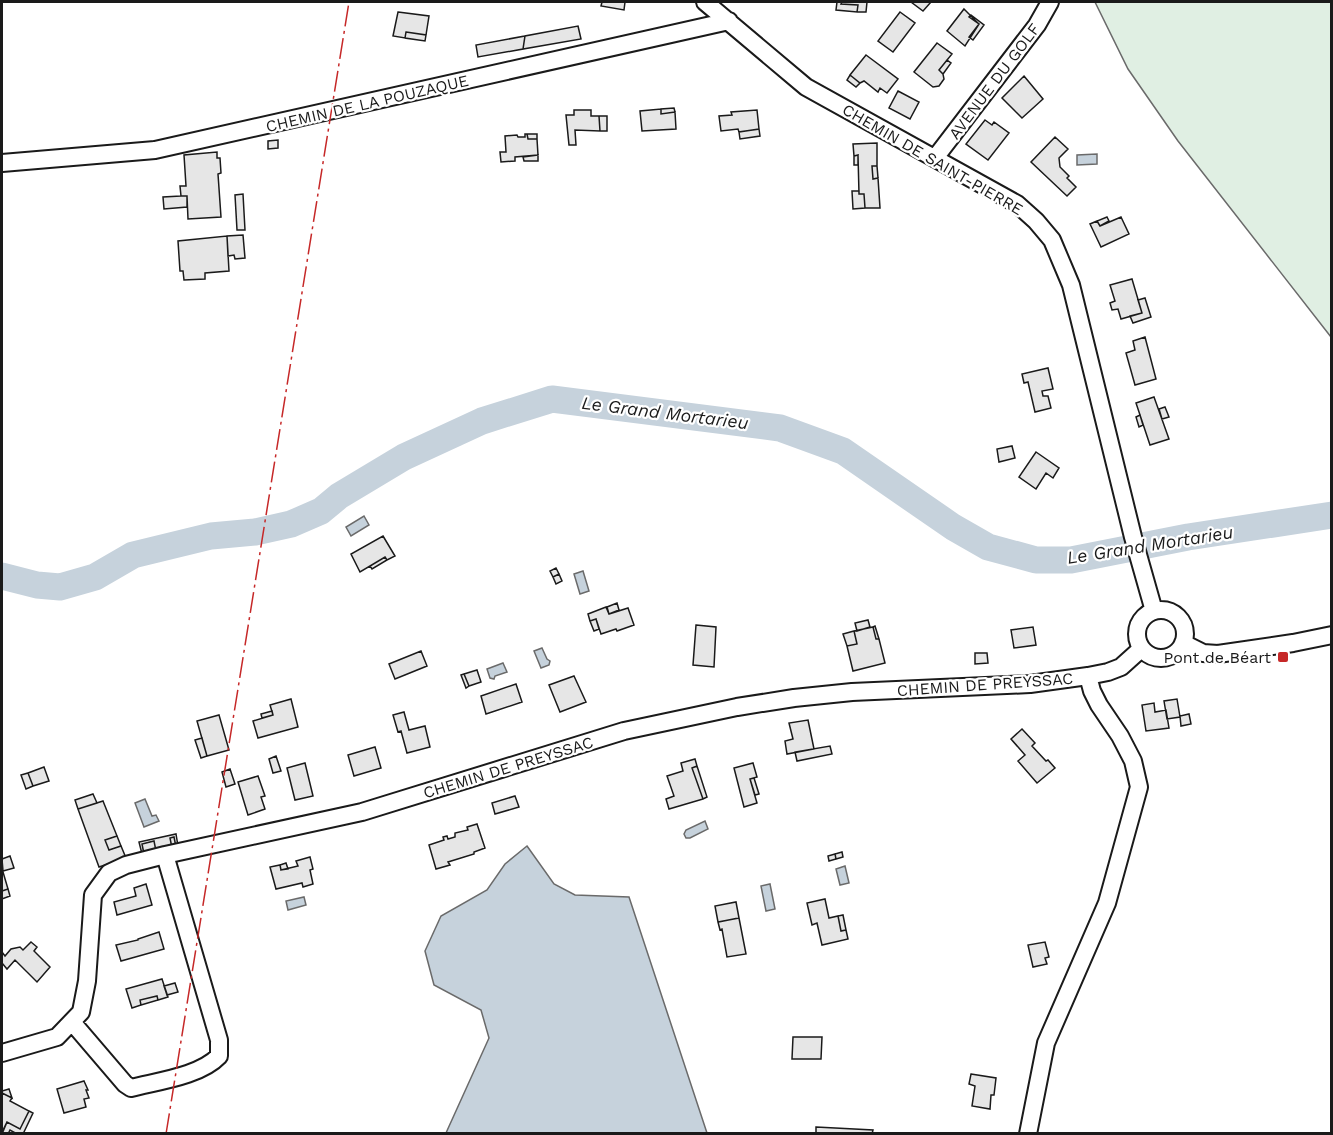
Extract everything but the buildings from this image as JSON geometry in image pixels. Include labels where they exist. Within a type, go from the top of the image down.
[{"type":"street","name":"CHEMIN DE SAINT-PIERRE","points":[[705,2],[806,87],[1017,204],[1052,240],[1071,285],[1133,537],[1154,611]]},
{"type":"street","name":"AVENUE DU GOLF","points":[[935,158],[1037,25],[1050,2]]},
{"type":"street","name":"CHEMIN DE LA POUZAQUE","points":[[2,163],[155,150],[729,21]]},
{"type":"street","points":[[1154,611],[1169,611],[1176,615],[1184,628],[1183,643],[1174,654],[1160,658],[1153,657],[1141,649],[1137,642],[1137,627],[1146,614],[1154,611]]},
{"type":"street","points":[[1183,643],[1203,653],[1218,654],[1332,635]]},
{"type":"street","name":"CHEMIN DE PREYSSAC","points":[[2,1053],[57,1037],[81,1012],[87,981],[93,895],[109,873],[126,865],[362,812],[624,731],[737,707],[794,698],[852,692],[1030,684],[1088,676],[1121,667],[1141,649]]},
{"type":"street","points":[[1028,1134],[1046,1043],[1107,903],[1139,787],[1133,761],[1120,736],[1099,705],[1088,676]]},
{"type":"street","points":[[72,1022],[125,1084],[131,1088],[198,1070],[212,1063],[219,1056],[219,1040],[165,855]]},
{"type":"green space","points":[[1095,2],[1331,2],[1331,337],[1178,141],[1128,69]]},
{"type":"shaded area","points":[[1097,154],[1097,164],[1077,165],[1077,155]]},
{"type":"shaded area","points":[[364,516],[369,525],[351,536],[346,527]]},
{"type":"shaded area","points":[[583,571],[589,591],[580,594],[574,574]]},
{"type":"shaded area","points":[[542,648],[550,661],[549,665],[541,668],[534,651]]},
{"type":"shaded area","points":[[503,663],[507,672],[495,676],[494,679],[490,678],[487,669]]},
{"type":"shaded area","points":[[145,799],[152,816],[156,815],[159,821],[144,827],[135,803]]},
{"type":"shaded area","points":[[705,821],[708,829],[686,838],[684,834],[686,830]]},
{"type":"shaded area","points":[[527,846],[554,884],[575,895],[629,897],[707,1133],[446,1133],[489,1038],[481,1010],[434,985],[425,951],[441,916],[487,890],[505,864]]},
{"type":"shaded area","points":[[845,866],[849,883],[840,885],[836,869]]},
{"type":"shaded area","points":[[770,884],[775,909],[766,911],[761,886]]},
{"type":"shaded area","points":[[304,897],[306,905],[288,910],[286,901]]},
{"type":"waterway","name":"Le Grand Mortarieu","points":[[2,576],[37,585],[60,587],[95,577],[133,555],[211,536],[255,532],[291,524],[321,511],[339,496],[404,457],[482,421],[552,399],[780,428],[843,451],[953,527],[988,547],[1036,560],[1071,560],[1188,537],[1332,515]]},
{"type":"power","points":[[166,1134],[349,2]]},
{"type":"place","name":"Pont de Béart","points":[[1283,657]]}]
